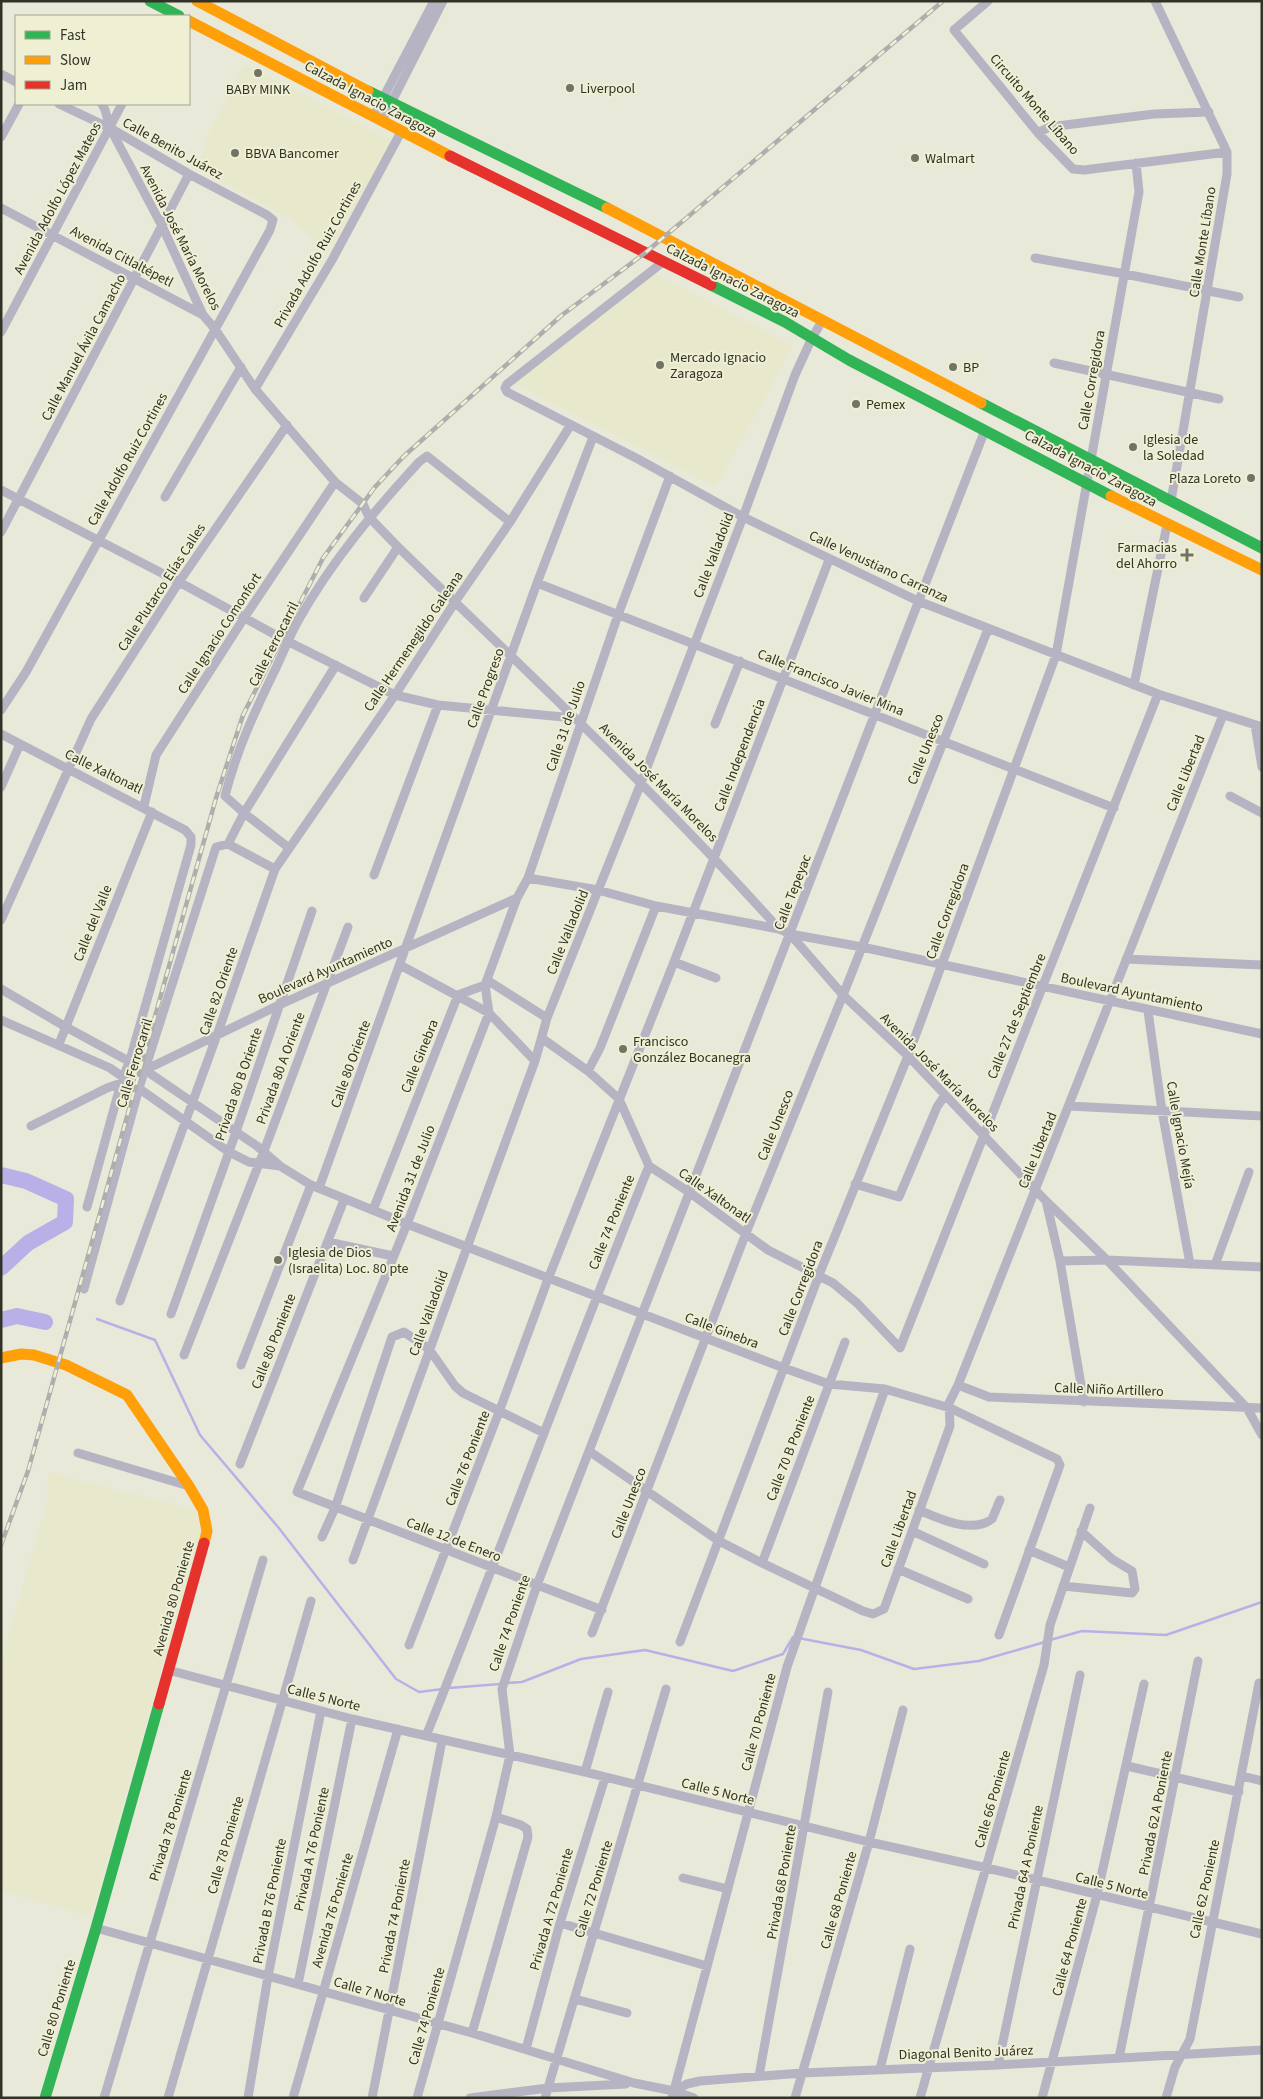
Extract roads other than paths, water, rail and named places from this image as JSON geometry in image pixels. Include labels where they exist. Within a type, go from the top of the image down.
[{"type":"main road","name":"Calzada Ignacio Zaragoza","points":[[197,1],[386,101],[614,212],[1262,548]]},
{"type":"main road","points":[[152,2],[172,11]]},
{"type":"main road","name":"Calzada Ignacio Zaragoza","points":[[190,22],[401,132],[784,322],[849,360],[1086,481],[1167,525],[1262,570]]},
{"type":"main road","points":[[784,322],[805,322],[818,319]]},
{"type":"main road","name":"Avenida 80 Poniente","points":[[1,1358],[21,1354],[34,1355],[66,1365],[126,1395],[189,1486],[202,1510],[207,1532],[96,1928]]},
{"type":"main road","name":"Calle 80 Poniente","points":[[45,2098],[96,1928]]},
{"type":"street","points":[[377,119],[434,1]]},
{"type":"street","points":[[386,101],[443,1]]},
{"type":"street","name":"Circuito Monte Líbano","points":[[988,1],[954,30],[1038,133],[1073,169],[1078,170],[1227,152]]},
{"type":"street","name":"Calle Monte Líbano","points":[[1155,1],[1227,152],[1227,174],[1171,501]]},
{"type":"street","points":[[1,74],[15,81]]},
{"type":"street","points":[[1,137],[18,105]]},
{"type":"street","name":"Calle Benito Juárez","points":[[61,105],[110,128],[273,220]]},
{"type":"street","name":"Avenida José María Morelos","points":[[102,105],[110,128],[163,228],[203,315],[215,328],[255,389],[335,482],[363,504],[369,517],[398,547],[641,783],[715,857],[779,928],[790,934],[843,995],[908,1056],[1046,1201],[1107,1260],[1247,1408],[1262,1435]]},
{"type":"street","name":"Avenida Adolfo López Mateos","points":[[1,332],[122,105]]},
{"type":"street","points":[[1038,133],[1049,127],[1154,114],[1209,112]]},
{"type":"street","name":"Privada Adolfo Ruiz Cortines","points":[[255,389],[327,268],[401,132]]},
{"type":"street","name":"Calle Corregidora","points":[[680,1642],[855,1184],[908,1056],[1056,655],[1139,192],[1136,163]]},
{"type":"street","name":"Calle Manuel Ávila Camacho","points":[[1,532],[163,228],[189,174]]},
{"type":"street","name":"Avenida Citlaltépetl","points":[[1,208],[203,315]]},
{"type":"street","name":"Calle Adolfo Ruiz Cortines","points":[[1,710],[26,672],[270,230],[273,220]]},
{"type":"street","points":[[1035,258],[1239,297]]},
{"type":"street","name":"Calle Venustiano Carranza","points":[[663,262],[507,384],[505,388],[507,392],[670,476],[743,517],[829,560],[918,601],[1158,694],[1259,726]]},
{"type":"street","name":"Calle Valladolid","points":[[353,1560],[369,1521],[429,1348],[536,1061],[547,1018],[641,783],[795,375],[812,338],[818,319]]},
{"type":"street","points":[[1054,363],[1107,373],[1219,399]]},
{"type":"street","points":[[164,497],[241,367]]},
{"type":"street","name":"Calle Plutarco Elías Calles","points":[[1,920],[91,719],[179,582],[287,425]]},
{"type":"street","name":"Calle Hermenegildo Galeana","points":[[275,869],[395,695],[455,602],[510,522],[570,426]]},
{"type":"street","name":"Calle Tepeyac","points":[[643,1314],[985,430]]},
{"type":"street","name":"Calle Progreso","points":[[406,950],[512,658],[537,583],[592,437]]},
{"type":"street","name":"Calle Ferrocarril","points":[[244,813],[225,796],[234,761],[257,705],[297,622],[330,570],[369,517],[419,462],[427,456],[510,522]]},
{"type":"street","name":"Calle 31 de Julio","points":[[489,1013],[486,982],[517,898],[528,878],[578,721],[670,476]]},
{"type":"street","name":"Calle Ignacio Comonfort","points":[[148,809],[156,755],[244,618],[335,482]]},
{"type":"street","points":[[1,490],[179,582],[289,642],[395,695],[438,705],[578,721]]},
{"type":"street","points":[[1134,685],[1167,525]]},
{"type":"street","points":[[364,598],[398,547]]},
{"type":"street","name":"Calle Independencia","points":[[620,1099],[829,560]]},
{"type":"street","name":"Calle Francisco Javier Mina","points":[[537,583],[1114,808]]},
{"type":"street","name":"Calle Unesco","points":[[592,1633],[746,1233],[843,995],[988,629]]},
{"type":"street","points":[[716,724],[740,661]]},
{"type":"street","points":[[275,869],[228,844],[244,813],[336,665]]},
{"type":"street","name":"Calle 27 de Septiembre","points":[[900,1348],[983,1134],[1044,988],[1158,694]]},
{"type":"street","points":[[374,875],[438,705]]},
{"type":"street","name":"Calle Libertad","points":[[816,1588],[863,1612],[873,1614],[884,1609],[950,1426],[951,1398],[958,1385],[1036,1190],[1223,715]]},
{"type":"street","points":[[1259,726],[1262,767]]},
{"type":"street","name":"Calle Xaltonatl","points":[[1,734],[148,809],[186,830],[191,837],[191,845],[130,1060]]},
{"type":"street","points":[[1,786],[20,744]]},
{"type":"street","points":[[1230,796],[1262,813]]},
{"type":"street","name":"Calle del Valle","points":[[59,1044],[148,809]]},
{"type":"street","points":[[244,813],[289,848]]},
{"type":"street","name":"Calle Ferrocarril","points":[[84,1289],[139,1088],[216,847],[228,844]]},
{"type":"street","name":"Calle 82 Oriente","points":[[120,1301],[217,1036],[275,869]]},
{"type":"street","points":[[528,878],[598,890],[656,906],[779,928]]},
{"type":"street","name":"Boulevard Ayuntamiento","points":[[145,1070],[279,1005],[406,950],[517,898]]},
{"type":"street","points":[[588,1071],[600,1048],[656,906]]},
{"type":"street","name":"Privada 80 B Oriente","points":[[171,1314],[312,911]]},
{"type":"street","name":"Privada 80 A Oriente","points":[[184,1355],[264,1151],[348,927]]},
{"type":"street","name":"Boulevard Ayuntamiento","points":[[790,934],[862,947],[1262,1034]]},
{"type":"street","name":"Calle 80 Oriente","points":[[241,1365],[315,1187],[406,950]]},
{"type":"street","points":[[1126,959],[1262,965]]},
{"type":"street","points":[[674,962],[716,978]]},
{"type":"street","points":[[400,964],[489,1013],[536,1061]]},
{"type":"street","points":[[458,995],[486,982],[547,1018]]},
{"type":"street","name":"Calle Ginebra","points":[[1,989],[66,1027],[130,1060],[264,1151],[280,1166],[315,1187],[344,1200],[548,1279],[829,1384],[885,1389],[950,1408],[1057,1459],[1060,1466],[1029,1550]]},
{"type":"street","name":"Calle Ginebra","points":[[373,1210],[458,995]]},
{"type":"street","name":"Calle Ignacio Mejía","points":[[1148,1010],[1162,1112],[1190,1264]]},
{"type":"street","name":"Avenida 31 de Julio","points":[[297,1492],[407,1224],[489,1013]]},
{"type":"street","name":"Calle Ginebra","points":[[1,1020],[59,1044],[139,1088],[229,1152],[249,1162],[280,1166]]},
{"type":"street","points":[[543,1039],[588,1071],[620,1099],[649,1166]]},
{"type":"street","points":[[87,1207],[122,1080],[130,1060]]},
{"type":"street","points":[[31,1126],[122,1080]]},
{"type":"street","points":[[855,1184],[899,1197],[937,1107],[945,1095]]},
{"type":"street","name":"Calle 76 Poniente","points":[[409,1645],[548,1279],[620,1099]]},
{"type":"street","points":[[1069,1106],[1262,1116]]},
{"type":"street","name":"Calle Xaltonatl","points":[[649,1166],[690,1192],[782,1259],[820,1275],[857,1303],[900,1348]]},
{"type":"street","name":"Calle 74 Poniente","points":[[426,1736],[493,1568],[596,1297],[649,1166]]},
{"type":"street","points":[[1215,1265],[1249,1172]]},
{"type":"street","name":"Calle 80 Poniente","points":[[240,1464],[344,1200]]},
{"type":"street","points":[[1046,1201],[1060,1261],[1084,1402]]},
{"type":"street","points":[[328,1242],[393,1256]]},
{"type":"street","points":[[1060,1261],[1107,1260],[1262,1267]]},
{"type":"street","name":"Calle 74 Poniente","points":[[417,2098],[496,1818],[510,1755],[502,1689],[537,1585],[643,1314]]},
{"type":"street","points":[[322,1537],[335,1508],[392,1337],[404,1332],[429,1348],[455,1386],[463,1394],[544,1433]]},
{"type":"street","name":"Calle 70 B Poniente","points":[[762,1564],[845,1342]]},
{"type":"street","name":"Calle Niño Artillero","points":[[958,1385],[989,1397],[1262,1408]]},
{"type":"street","name":"Calle 70 Poniente","points":[[673,2095],[787,1667],[885,1389]]},
{"type":"street","points":[[589,1451],[719,1541],[762,1564],[816,1588]]},
{"type":"street","points":[[78,1453],[189,1486]]},
{"type":"street","name":"Calle 12 de Enero","points":[[297,1492],[602,1610]]},
{"type":"street","points":[[919,1510],[937,1518],[959,1524],[983,1524],[992,1519],[1000,1500]]},
{"type":"street","name":"Calle 66 Poniente","points":[[920,2098],[1044,1664],[1050,1625],[1090,1508]]},
{"type":"street","points":[[912,1531],[984,1564]]},
{"type":"street","points":[[1063,1586],[1132,1593],[1135,1589],[1132,1571],[1112,1559],[1081,1531]]},
{"type":"street","points":[[999,1635],[1029,1550],[1069,1567]]},
{"type":"street","name":"Privada 78 Poniente","points":[[104,2098],[263,1560]]},
{"type":"street","points":[[898,1569],[968,1598]]},
{"type":"street","name":"Calle 78 Poniente","points":[[168,2098],[310,1601]]},
{"type":"street","name":"Privada 62 A Poniente","points":[[1119,2058],[1198,1661]]},
{"type":"street","name":"Calle 5 Norte","points":[[168,1670],[352,1719],[585,1772],[869,1842],[987,1868],[1097,1896],[1262,1934]]},
{"type":"street","name":"Privada 64 A Poniente","points":[[998,2065],[1080,1675]]},
{"type":"street","name":"Calle 62 Poniente","points":[[1166,2098],[1175,2067],[1190,2040],[1211,1922],[1239,1792],[1259,1683]]},
{"type":"street","name":"Calle 64 Poniente","points":[[1042,2098],[1097,1896],[1144,1684]]},
{"type":"street","name":"Calle 72 Poniente","points":[[545,2098],[666,1689]]},
{"type":"street","points":[[585,1772],[608,1692]]},
{"type":"street","name":"Privada 68 Poniente","points":[[759,2076],[828,1692]]},
{"type":"street","name":"Calle 68 Poniente","points":[[795,2098],[869,1842],[903,1710]]},
{"type":"street","name":"Privada B 76 Poniente","points":[[248,2098],[268,1976],[321,1711]]},
{"type":"street","name":"Privada A 76 Poniente","points":[[298,1984],[352,1719]]},
{"type":"street","name":"Avenida 76 Poniente","points":[[293,2098],[398,1729]]},
{"type":"street","name":"Privada 74 Poniente","points":[[372,2098],[442,1740]]},
{"type":"street","points":[[1127,1766],[1239,1792]]},
{"type":"street","points":[[1242,1776],[1262,1780]]},
{"type":"street","name":"Privada A 72 Poniente","points":[[526,2049],[560,1922],[605,1778]]},
{"type":"street","points":[[472,2033],[528,1837],[527,1829],[496,1818]]},
{"type":"street","points":[[683,1878],[728,1889]]},
{"type":"street","points":[[560,1922],[707,1966]]},
{"type":"street","name":"Calle 7 Norte","points":[[96,1928],[472,2033],[634,2084],[673,2095],[694,2098]]},
{"type":"street","points":[[880,2069],[910,1949]]},
{"type":"street","points":[[575,1999],[627,2013]]},
{"type":"street","name":"Diagonal Benito Juárez","points":[[673,2095],[687,2084],[700,2080],[802,2073],[998,2065],[1262,2050]]},
{"type":"street","points":[[470,2098],[548,2088],[634,2084]]},
{"type":"waterway","points":[[1,1175],[26,1181],[66,1199],[65,1222],[28,1243],[1,1268]]},
{"type":"waterway","points":[[1,1320],[17,1316],[45,1322]]},
{"type":"waterway","points":[[97,1319],[155,1340],[200,1435],[278,1527],[396,1679],[419,1692],[443,1689]]},
{"type":"waterway","points":[[1050,1640],[1082,1631],[1166,1635],[1262,1602]]},
{"type":"waterway","points":[[506,1683],[522,1682],[581,1659],[645,1650],[733,1671],[783,1654],[793,1637],[861,1650],[914,1669],[979,1661],[1045,1642]]},
{"type":"waterway","points":[[449,1688],[500,1684]]},
{"type":"railway","points":[[1,1545],[28,1471],[216,798],[243,715],[323,558],[375,487],[404,456],[562,315],[645,253],[943,1]]},
{"type":"place","name":"BABY MINK","points":[[258,73]]},
{"type":"place","name":"Liverpool","points":[[570,88]]},
{"type":"place","name":"BBVA Bancomer","points":[[235,153]]},
{"type":"place","name":"Walmart","points":[[915,158]]},
{"type":"place","name":"Mercado Ignacio Zaragoza","points":[[660,365]]},
{"type":"place","name":"BP","points":[[953,367]]},
{"type":"place","name":"Pemex","points":[[856,404]]},
{"type":"place","name":"Iglesia de la Soledad","points":[[1133,447]]},
{"type":"place","name":"Plaza Loreto","points":[[1251,478]]},
{"type":"place","name":"Farmacias del Ahorro","points":[[1187,555]]},
{"type":"place","name":"Francisco González Bocanegra","points":[[623,1049]]},
{"type":"place","name":"Iglesia de Dios (Israelita) Loc. 80 pte","points":[[278,1260]]}]
